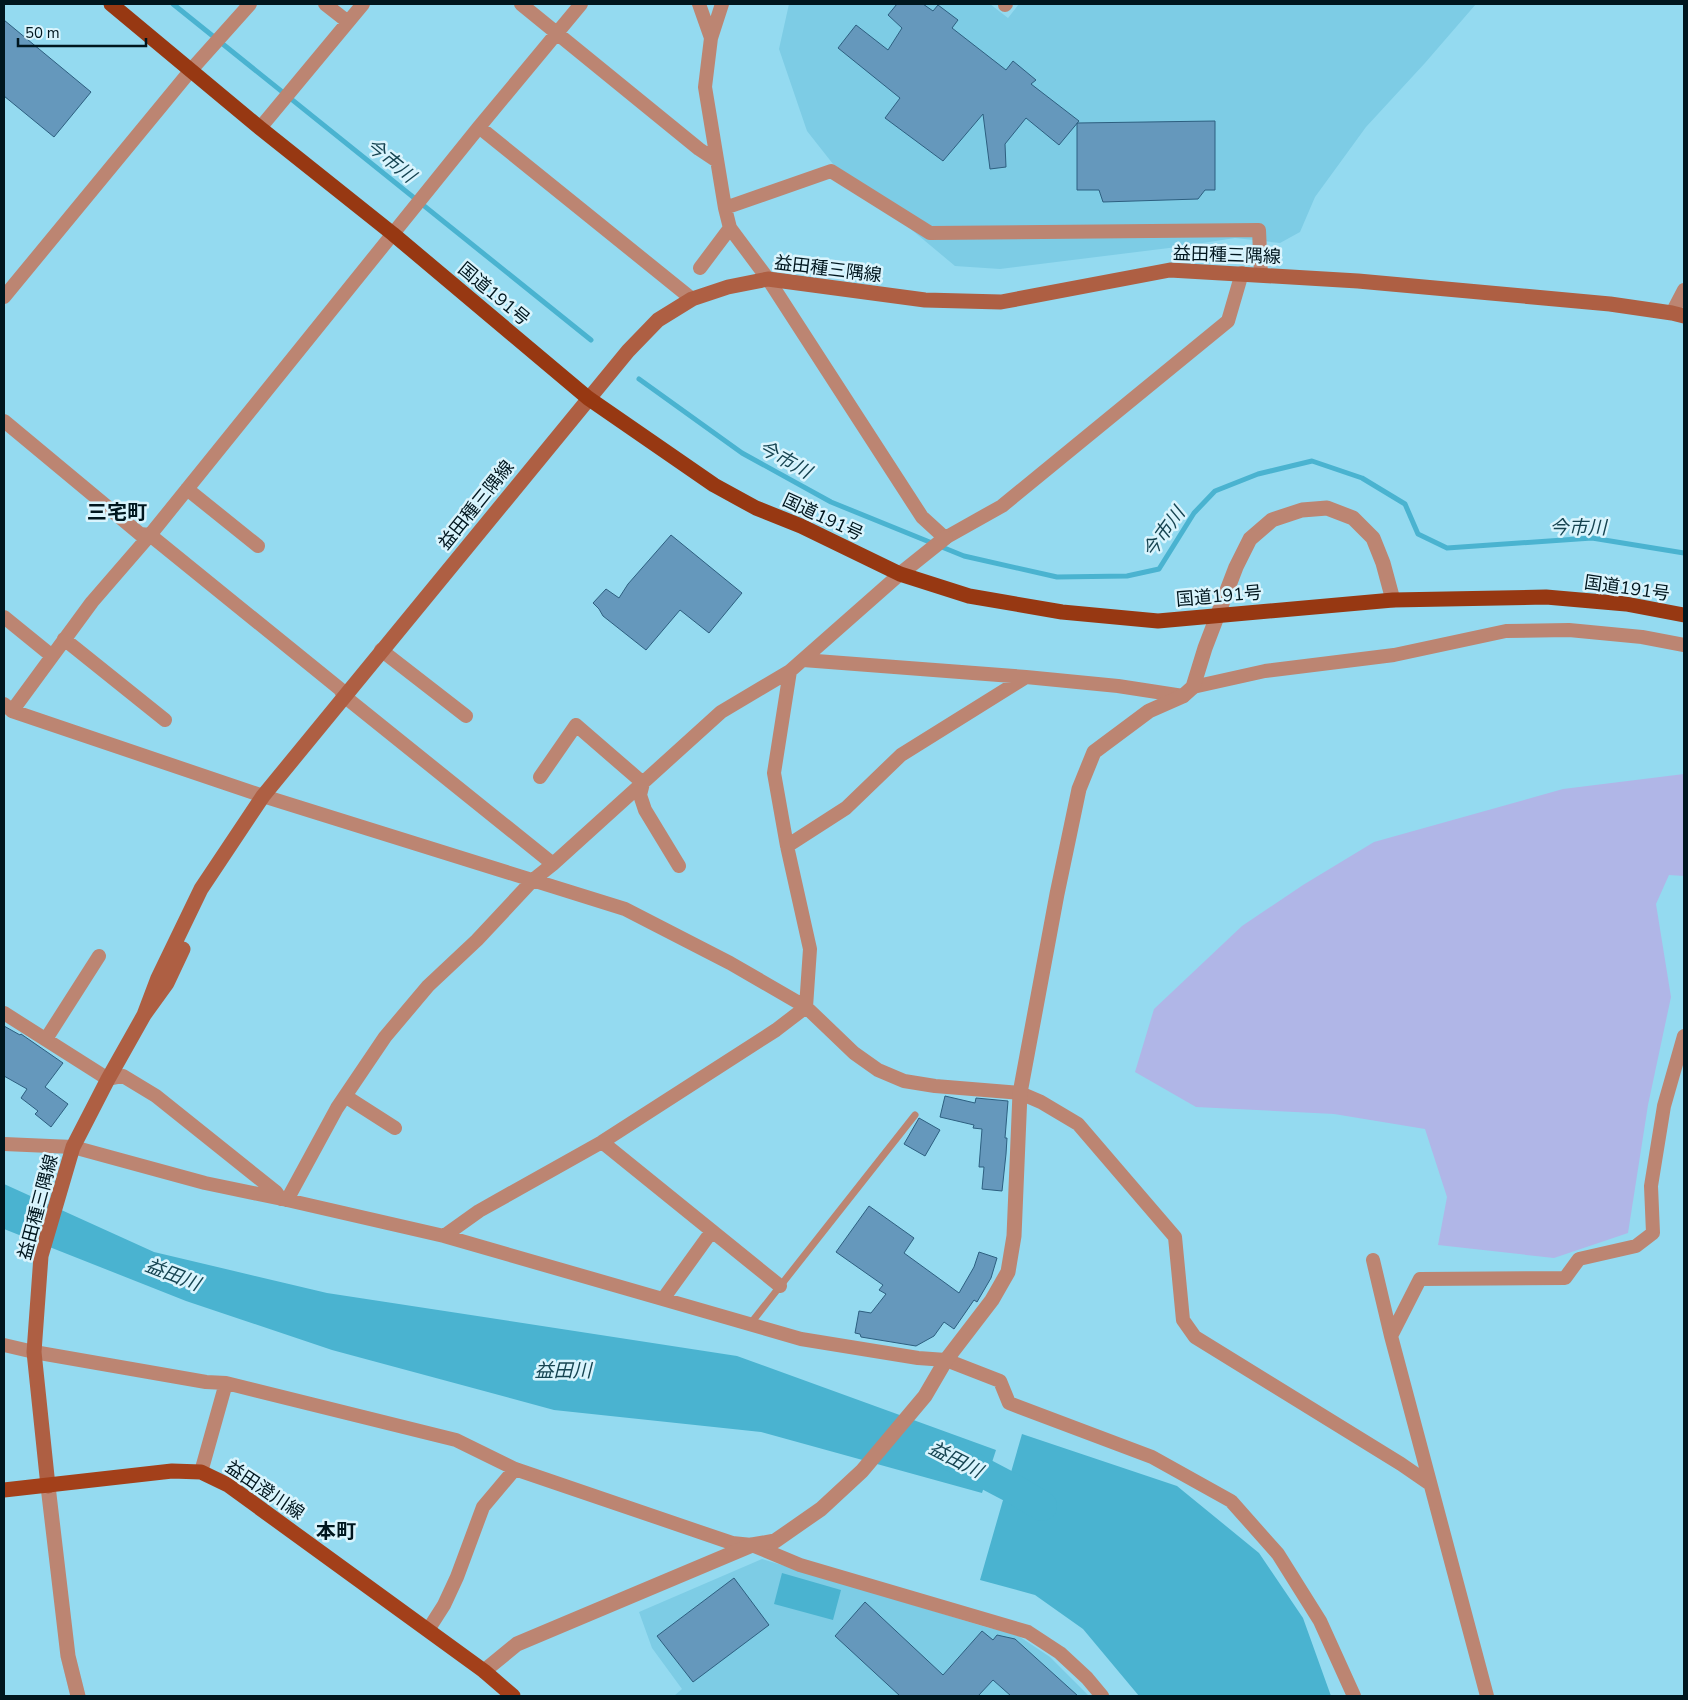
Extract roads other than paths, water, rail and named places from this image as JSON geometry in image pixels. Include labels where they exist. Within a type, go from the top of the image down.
[{"type":"highway","name":"国道191号","points":[[111,4],[260,128],[393,234],[588,398],[714,485],[756,508],[801,526],[900,574],[969,596],[1062,612],[1158,621],[1392,600],[1546,597],[1626,604],[1684,615]]},
{"type":"main road","name":"益田種三隅線","points":[[48,1486],[35,1347],[42,1256],[73,1147],[144,1015],[158,978],[201,889],[263,796],[588,398],[628,351],[658,320],[692,299],[728,286],[768,279],[925,300],[1001,302],[1170,270],[1358,281],[1610,304],[1678,314]]},
{"type":"main road","name":"益田澄川線","points":[[4,1490],[172,1470],[200,1472],[228,1485],[484,1671],[513,1696]]},
{"type":"street","points":[[4,297],[191,70],[250,4]]},
{"type":"street","points":[[325,4],[348,22]]},
{"type":"street","points":[[260,128],[363,4]]},
{"type":"street","points":[[522,4],[698,149],[717,161]]},
{"type":"street","points":[[581,4],[558,34],[549,41],[479,126],[150,535],[92,602],[52,656],[8,708],[263,796],[625,909],[730,963],[806,1007],[854,1053],[878,1070],[904,1081],[935,1086],[1020,1094],[1040,1102],[1078,1124],[1175,1237],[1183,1320],[1195,1337],[1430,1484]]},
{"type":"street","points":[[699,4],[711,38]]},
{"type":"street","points":[[722,4],[711,38],[705,87],[730,228],[768,279],[922,517],[945,538]]},
{"type":"street","points":[[479,126],[692,299]]},
{"type":"street","points":[[725,208],[831,171],[930,233],[1259,230],[1261,275]]},
{"type":"street","points":[[700,268],[730,228]]},
{"type":"street","points":[[284,1199],[337,1108],[385,1037],[428,986],[477,940],[533,880],[554,864],[721,712],[790,671],[900,574],[945,538],[1002,506],[1228,321],[1242,273]]},
{"type":"street","points":[[1678,314],[1684,290]]},
{"type":"street","points":[[4,421],[140,534],[150,535],[340,689],[344,696],[554,864]]},
{"type":"street","points":[[187,489],[258,546]]},
{"type":"street","points":[[1188,691],[1236,567],[1250,540],[1272,520],[1302,510],[1327,508],[1353,518],[1373,538],[1383,563],[1392,600]]},
{"type":"street","points":[[4,618],[52,656]]},
{"type":"street","points":[[484,1671],[517,1644],[752,1545],[776,1541],[821,1508],[862,1471],[925,1396],[946,1360],[992,1300],[1008,1272],[1014,1236],[1020,1094],[1056,894],[1079,789],[1094,752],[1149,711],[1188,691],[1265,671],[1394,655],[1506,631],[1569,630],[1642,637],[1684,645]]},
{"type":"street","points":[[64,639],[165,720]]},
{"type":"street","points":[[381,650],[466,716]]},
{"type":"street","points":[[803,660],[1188,691]]},
{"type":"street","points":[[444,1236],[479,1211],[602,1142],[776,1030],[806,1007],[810,949],[774,773],[790,671]]},
{"type":"street","points":[[788,846],[846,808],[901,755],[1026,677]]},
{"type":"street","points":[[540,777],[576,725],[643,782]]},
{"type":"street","points":[[643,782],[640,795],[645,810],[679,866]]},
{"type":"street","points":[[46,1039],[99,956]]},
{"type":"street","points":[[4,1013],[108,1079],[123,1076],[156,1096],[284,1199]]},
{"type":"street","points":[[1391,1336],[1420,1279],[1565,1278],[1579,1259],[1636,1246],[1653,1233],[1651,1186],[1664,1106],[1684,1036]]},
{"type":"street","points":[[345,1096],[395,1128]]},
{"type":"street","points":[[602,1142],[780,1286]]},
{"type":"street","points":[[4,1144],[73,1147],[205,1183],[444,1236],[751,1323],[801,1339],[918,1358],[946,1360],[1000,1381],[1009,1403],[1152,1457],[1232,1501],[1278,1554],[1320,1621],[1354,1696]]},
{"type":"street","points":[[663,1298],[712,1231]]},
{"type":"street","points":[[1373,1260],[1391,1336],[1487,1696]]},
{"type":"street","points":[[4,1345],[35,1347],[206,1382],[226,1383],[456,1440],[515,1468],[732,1543],[752,1545],[800,1565],[1028,1632],[1060,1653],[1087,1678],[1102,1696]]},
{"type":"street","points":[[200,1472],[226,1383]]},
{"type":"street","points":[[428,1630],[444,1605],[454,1584],[483,1507],[515,1468]]},
{"type":"street","points":[[48,1486],[68,1656],[78,1696]]},
{"type":"lane","points":[[751,1323],[915,1115]]},
{"type":"water","name":"益田川","points":[[4,1184],[154,1252],[327,1293],[737,1356],[996,1450],[982,1493],[761,1432],[554,1410],[332,1350],[186,1301],[4,1229]]},
{"type":"water","name":"益田川","points":[[1022,1434],[1177,1486],[1259,1553],[1303,1618],[1331,1696],[1139,1696],[1083,1629],[1035,1595],[980,1580]]},
{"type":"water","points":[[782,1573],[841,1590],[833,1620],[774,1604]]},
{"type":"waterway","name":"今市川","points":[[173,4],[591,340]]},
{"type":"waterway","name":"今市川","points":[[639,379],[742,453],[831,502],[964,556],[1057,577],[1127,576],[1159,569],[1194,513],[1215,491],[1258,474],[1312,461],[1362,478],[1405,504],[1418,534],[1447,548],[1592,538],[1684,553]]},
{"type":"waterway","name":"益田川","points":[[951,1456],[1042,1506]]},
{"type":"district","name":"三宅町","points":[[117,512]]},
{"type":"district","name":"本町","points":[[336,1531]]}]
